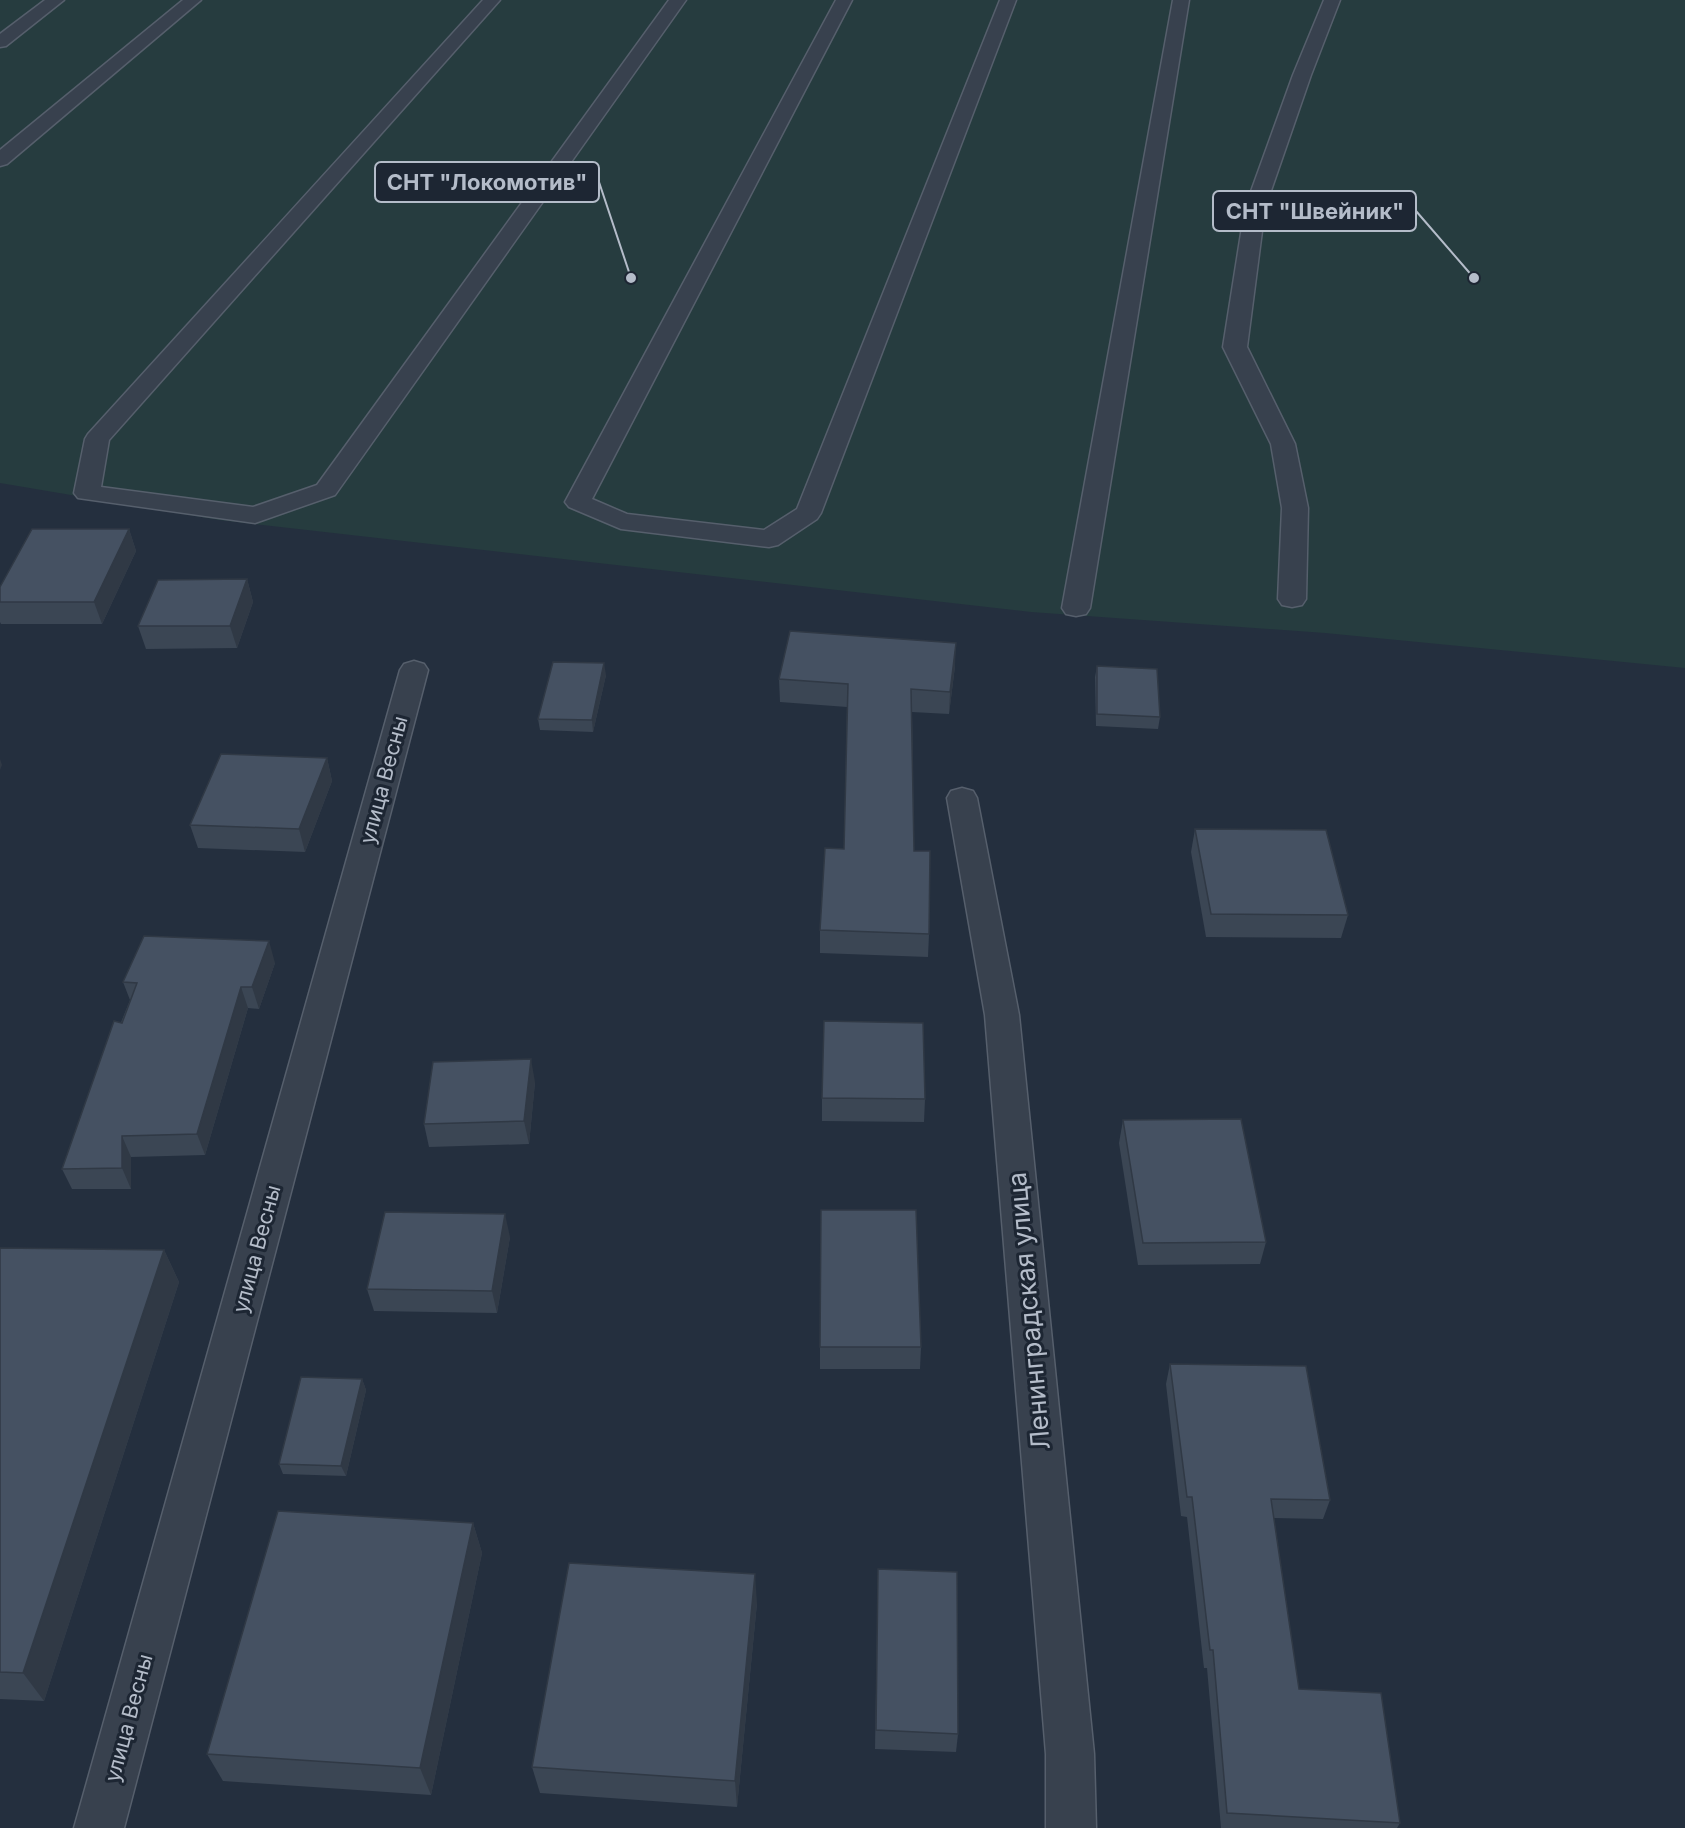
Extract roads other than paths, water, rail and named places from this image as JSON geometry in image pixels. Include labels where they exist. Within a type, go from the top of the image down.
[{"type":"street","points":[[0,42],[56,0]]},
{"type":"street","points":[[0,160],[194,0]]},
{"type":"street","points":[[492,0],[97,439],[87,493],[255,515],[326,490],[678,0]]},
{"type":"street","points":[[844,0],[578,502],[621,521],[769,539],[808,513],[1008,0]]},
{"type":"street","points":[[1076,608],[1181,0]]},
{"type":"street","points":[[1292,599],[1295,508],[1283,444],[1235,347],[1255,208],[1302,75],[1332,0]]},
{"type":"street","name":"улица Весны","points":[[99,1828],[414,670]]},
{"type":"street","name":"Ленинградская улица","points":[[962,798],[1002,1015],[1070,1754],[1071,1828]]},
{"type":"place","name":"СНТ \"Локомотив\"","points":[[631,278]]},
{"type":"place","name":"СНТ \"Швейник\"","points":[[1474,278]]}]
